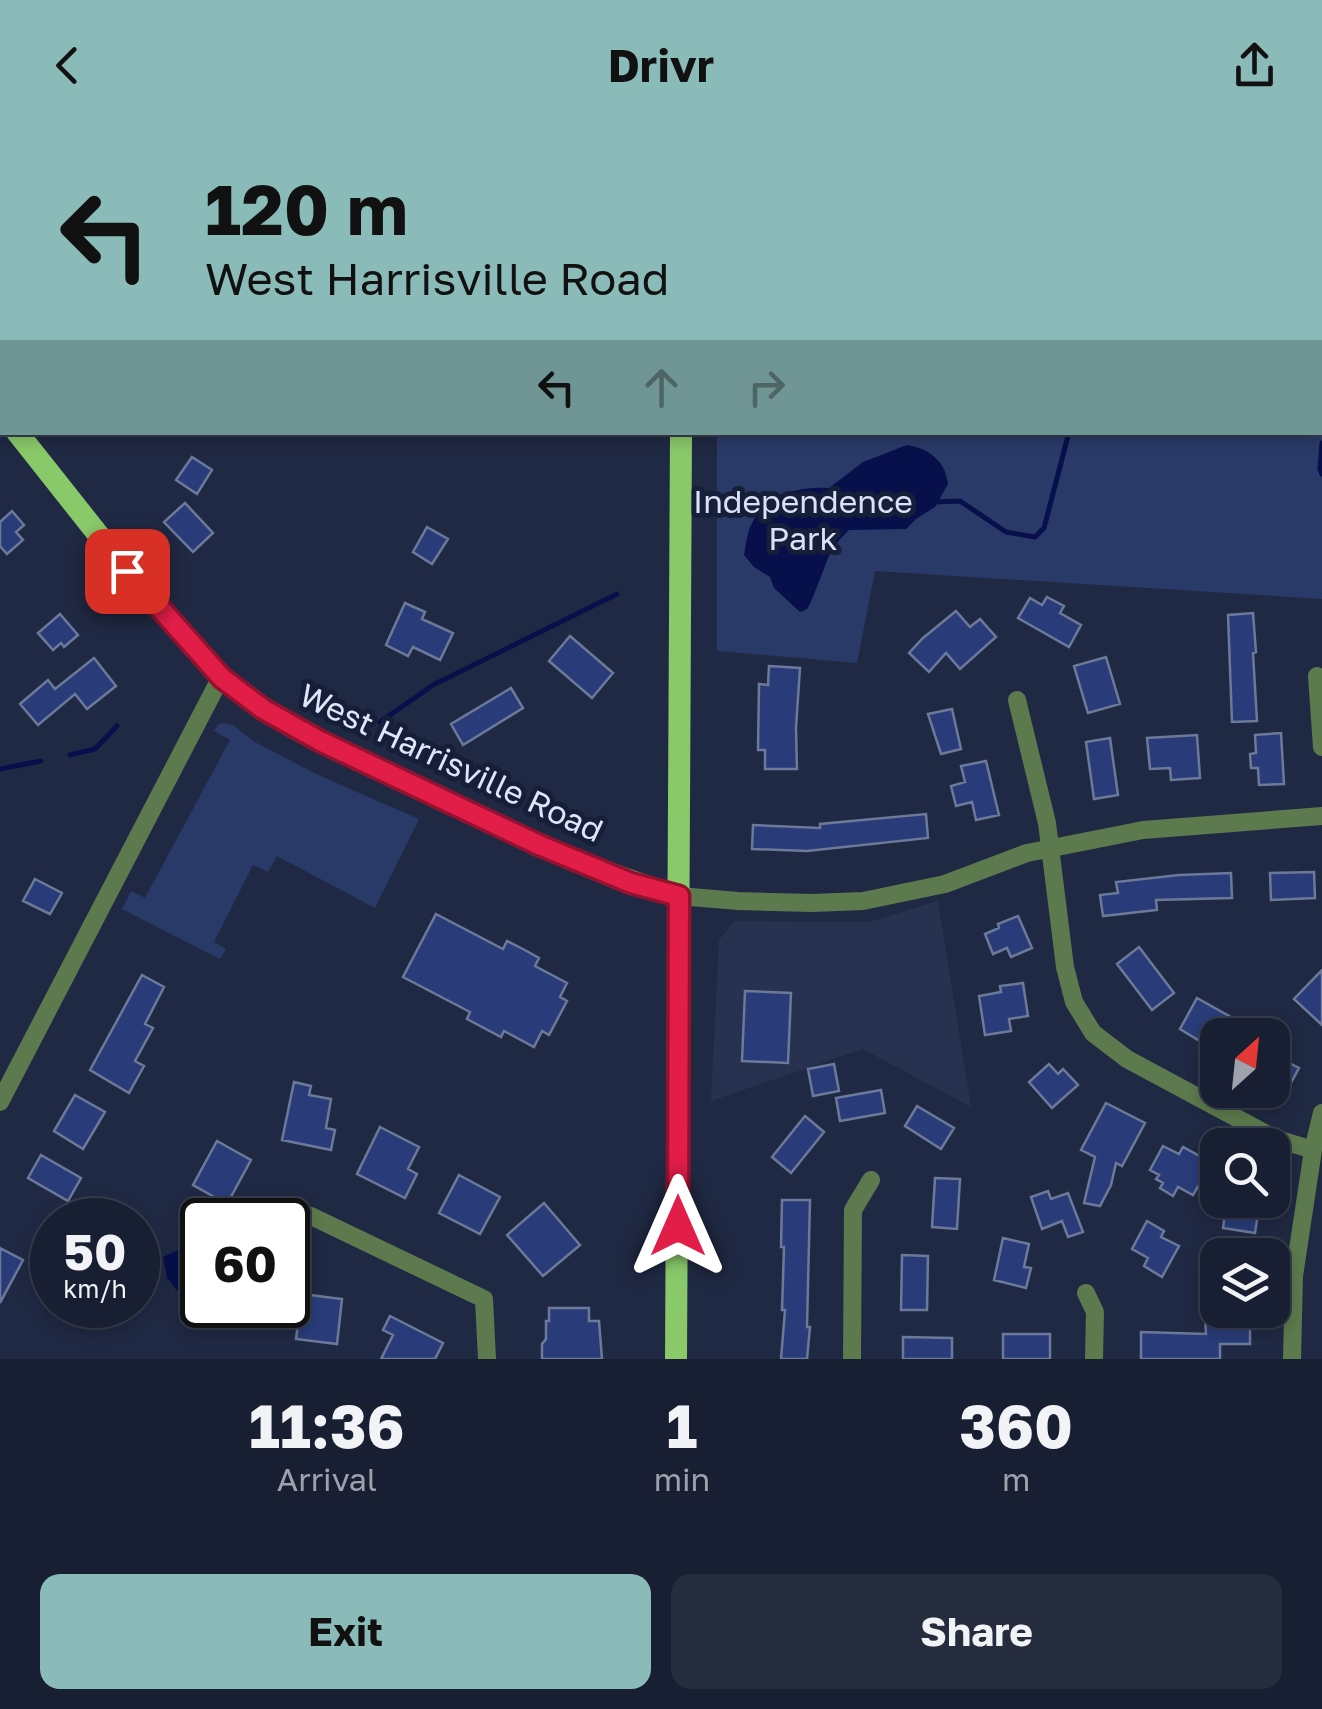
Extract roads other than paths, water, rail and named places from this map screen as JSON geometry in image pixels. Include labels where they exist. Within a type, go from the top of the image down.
[{"type":"main road","name":"West Harrisville Road","points":[[19,435],[127,571],[222,678],[263,709],[354,758],[539,845],[631,883],[679,896]]},
{"type":"main road","points":[[676,1359],[681,435]]},
{"type":"street","points":[[1317,676],[1322,747]]},
{"type":"street","points":[[0,1102],[222,678]]},
{"type":"street","points":[[1017,700],[1051,848],[1074,1002],[1093,1032],[1128,1059],[1274,1138],[1312,1150]]},
{"type":"street","points":[[679,896],[738,901],[863,901],[945,884],[1026,853],[1143,830],[1322,816]]},
{"type":"street","points":[[1292,1359],[1294,1276],[1312,1150],[1322,1113]]},
{"type":"street","points":[[852,1359],[853,1210],[871,1180]]},
{"type":"street","points":[[311,1216],[484,1299],[487,1359]]},
{"type":"street","points":[[1086,1293],[1095,1312],[1094,1359]]},
{"type":"waterway","points":[[935,502],[960,501],[1006,532],[1035,537],[1044,528],[1068,435]]},
{"type":"waterway","points":[[1322,443],[1322,474]]},
{"type":"waterway","points":[[380,722],[433,685],[617,594]]},
{"type":"waterway","points":[[70,755],[95,749],[117,726]]},
{"type":"waterway","points":[[0,769],[41,761]]},
{"type":"park label","name":"Independence Park","points":[[803,520]]}]
